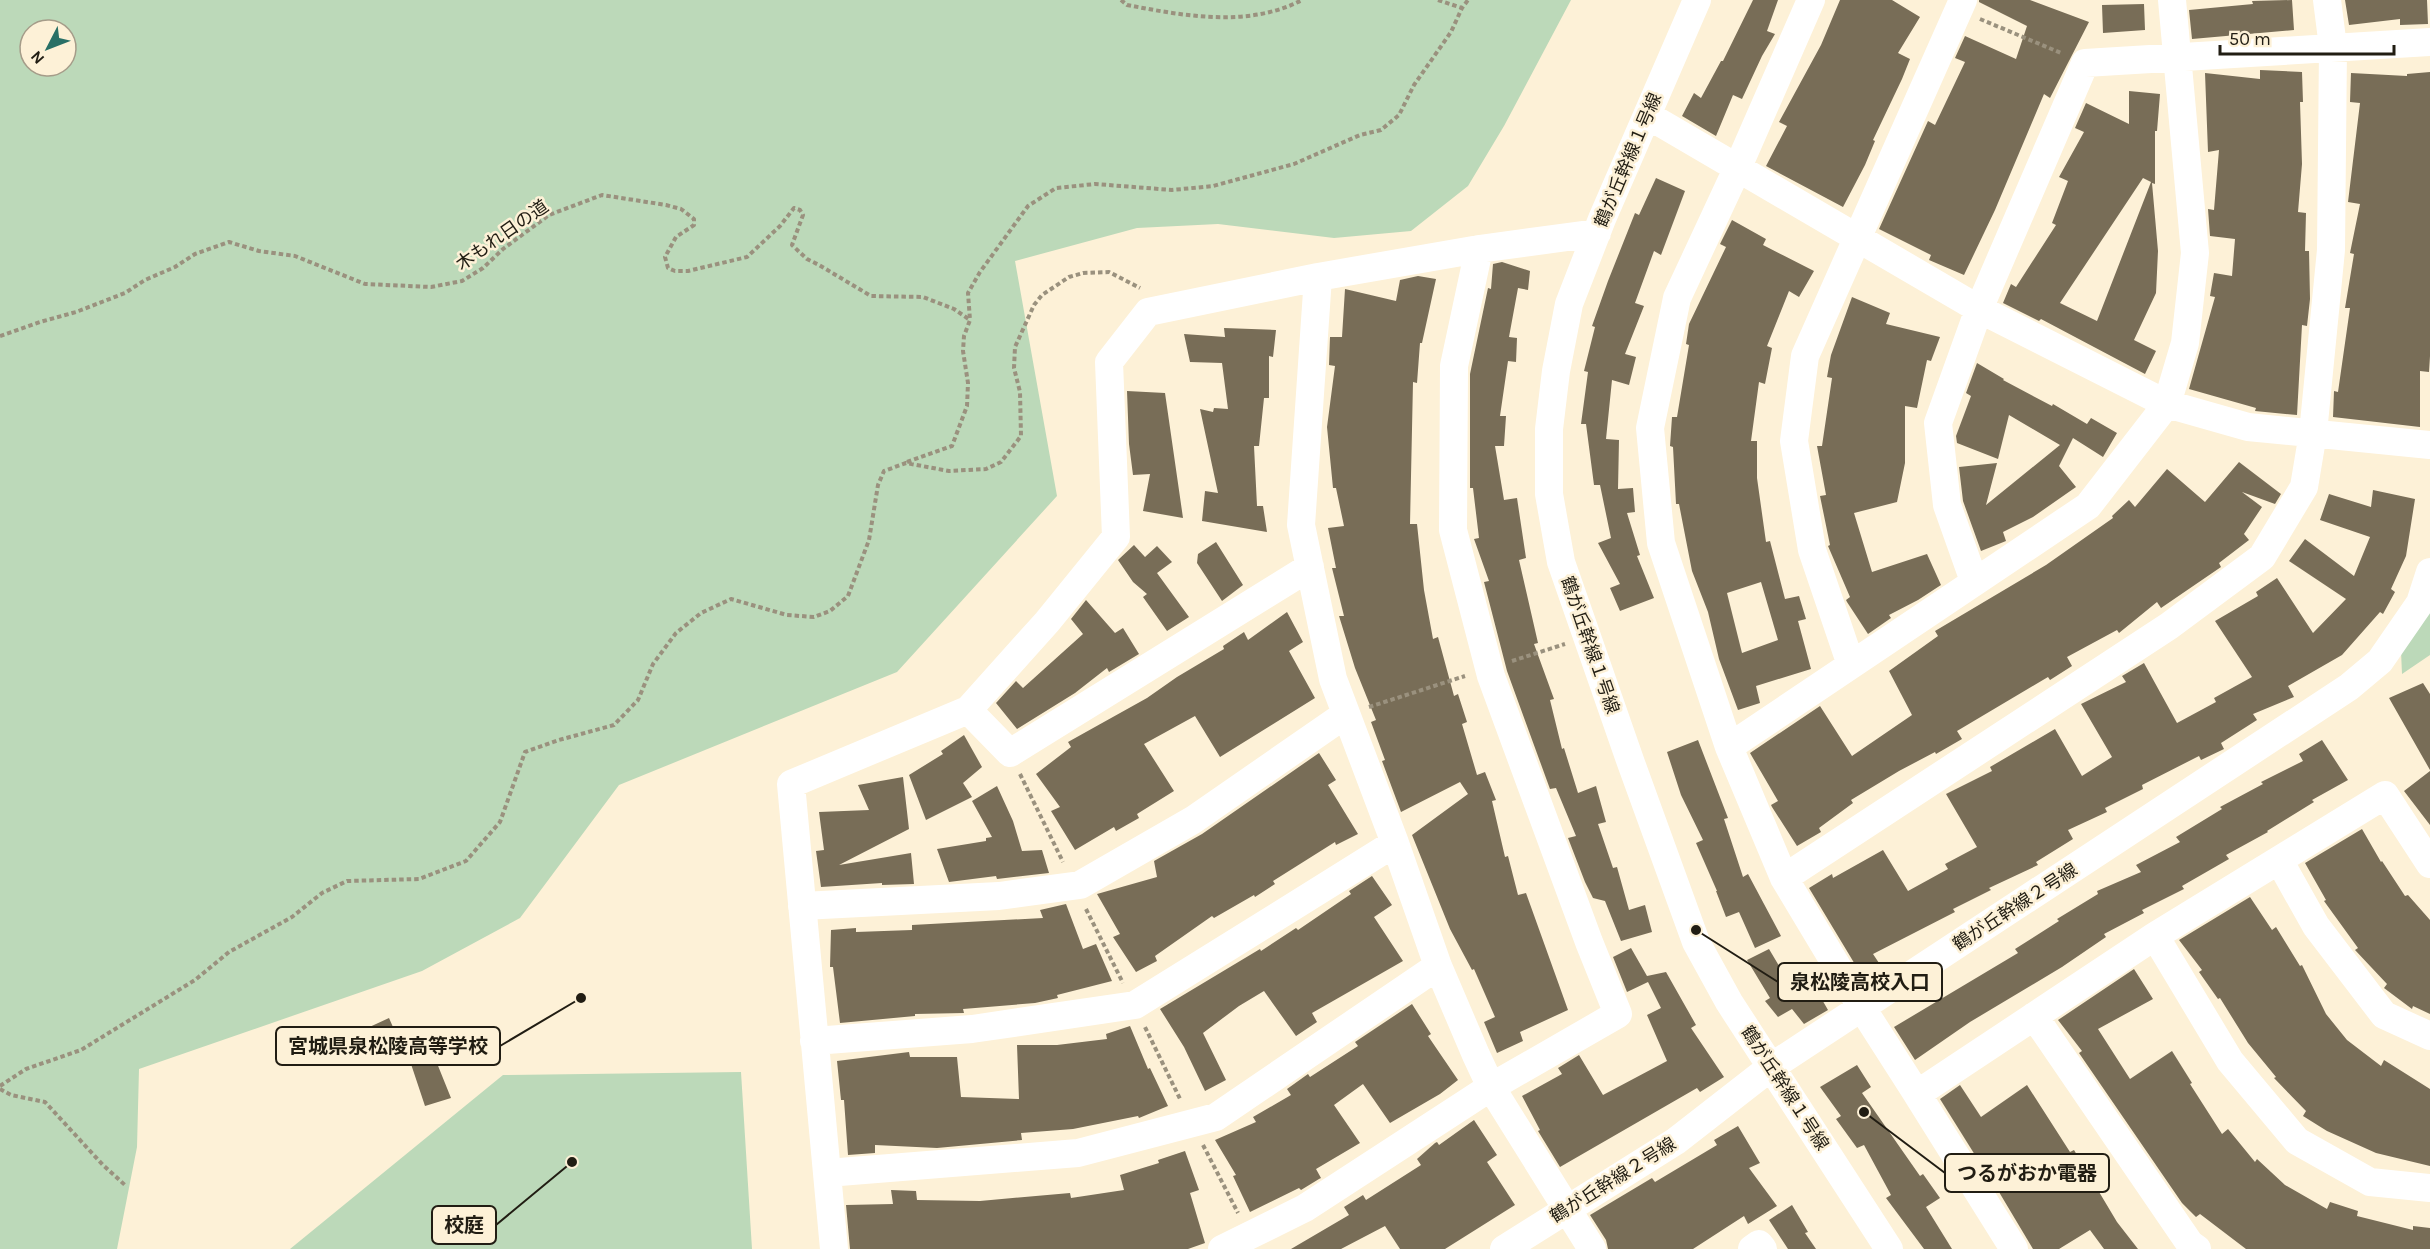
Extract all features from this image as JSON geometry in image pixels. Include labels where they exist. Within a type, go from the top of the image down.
[{"type":"street","name":"鶴が丘幹線１号線","points":[[1697,0],[1597,232],[1569,304],[1556,371],[1549,429],[1549,494],[1561,562],[1696,942],[1729,1002],[1889,1249]]},
{"type":"street","points":[[1811,0],[1738,167],[1677,298],[1650,428],[1661,543],[1729,747],[1784,878],[1862,1008],[2014,1249]]},
{"type":"street","points":[[1729,747],[2088,506],[2167,404],[2185,344],[2195,252],[2172,0]]},
{"type":"street","points":[[1784,878],[2169,626],[2262,556],[2304,488],[2313,433],[2331,250],[2333,47],[2327,0]]},
{"type":"street","points":[[1851,664],[1812,550],[1794,441],[1805,357],[1960,5]]},
{"type":"street","points":[[1974,581],[1947,506],[1938,423],[1979,309],[2085,63],[2430,42]]},
{"type":"street","points":[[1647,116],[1979,309],[2167,404],[2248,427],[2430,445]]},
{"type":"street","points":[[834,1249],[791,784],[968,710],[1047,622],[1116,537],[1109,362],[1148,312],[1318,277],[1479,249],[1597,232]]},
{"type":"street","points":[[1222,1249],[1305,1209],[1491,1088],[1618,1014],[1491,676],[1453,530],[1454,366],[1479,249]]},
{"type":"street","points":[[1318,277],[1301,525],[1332,679],[1395,843],[1438,966],[1491,1088],[1592,1249]]},
{"type":"street","points":[[968,710],[1010,753],[1310,567]]},
{"type":"street","name":"鶴が丘幹線２号線","points":[[1504,1249],[1676,1141],[1772,1067],[2349,687],[2380,661],[2420,603],[2430,572]]},
{"type":"street","points":[[802,906],[999,896],[1080,885],[1193,820],[1346,714]]},
{"type":"street","points":[[1917,1094],[2155,936],[2385,795],[2430,864]]},
{"type":"street","points":[[814,1041],[972,1029],[1135,1005],[1395,843]]},
{"type":"street","points":[[2279,860],[2316,926],[2384,1016],[2430,1036]]},
{"type":"street","points":[[2155,936],[2230,1060],[2297,1141],[2370,1182],[2430,1188]]},
{"type":"street","points":[[826,1173],[1078,1153],[1216,1117],[1438,966]]},
{"type":"street","points":[[2034,1017],[2190,1244],[2197,1249]]},
{"type":"street","points":[[1752,1249],[1759,1244],[1762,1249]]},
{"type":"path","points":[[1121,0],[1127,5],[1182,16],[1247,17],[1283,10],[1302,0]]},
{"type":"path","points":[[1438,0],[1462,8]]},
{"type":"path","points":[[126,1186],[103,1165],[45,1102],[11,1095],[0,1087],[26,1069],[81,1050],[195,980],[229,951],[292,917],[322,892],[347,881],[419,879],[466,861],[500,822],[525,752],[615,725],[638,700],[653,664],[676,633],[702,613],[731,599],[788,615],[814,617],[830,611],[849,596],[869,540],[878,485],[884,471],[952,446],[968,406],[968,383],[963,351],[964,336],[970,320],[968,293],[980,272],[1028,206],[1056,188],[1095,184],[1172,190],[1213,186],[1294,164],[1360,135],[1381,130],[1399,115],[1414,85],[1451,32],[1468,0]]},
{"type":"path","points":[[1960,5],[2085,63]]},
{"type":"path","name":"木もれ日の道","points":[[0,336],[76,312],[125,293],[195,254],[229,242],[259,252],[295,256],[365,284],[431,287],[462,281],[483,268],[503,249],[549,215],[602,195],[681,209],[694,219],[694,225],[676,237],[665,257],[668,268],[675,271],[688,271],[747,257],[780,226],[794,208],[803,215],[792,245],[807,260],[871,296],[923,297],[954,309],[970,320]]},
{"type":"path","points":[[906,463],[949,471],[986,469],[1001,462],[1022,436],[1020,392],[1014,368],[1015,347],[1020,333],[1034,305],[1042,295],[1069,277],[1083,273],[1109,272],[1145,291],[1164,309]]},
{"type":"green space","points":[[0,0],[1571,0],[1504,126],[1468,186],[1411,231],[1334,238],[1218,224],[1137,228],[1015,261],[1057,496],[897,672],[619,785],[520,918],[422,971],[139,1069],[137,1147],[117,1249],[0,1249]]},
{"type":"green space","points":[[2430,603],[2430,655],[2402,674],[2401,651]]},
{"type":"green space","points":[[741,1072],[752,1249],[290,1249],[503,1075]]},
{"type":"building","points":[[1753,0],[1778,0],[1767,31],[1775,34],[1742,99],[1733,95],[1716,136],[1682,116],[1694,93],[1701,98],[1723,61]]},
{"type":"building","points":[[1840,0],[1892,0],[1920,17],[1898,53],[1910,59],[1873,140],[1875,141],[1865,165],[1843,207],[1766,166],[1787,126],[1779,122],[1821,45]]},
{"type":"building","points":[[1979,0],[2030,0],[2089,22],[2050,98],[2044,94],[1995,210],[1964,275],[1929,260],[1931,255],[1879,229],[1928,121],[1935,125],[1965,62],[1955,58],[1965,36],[2016,59],[2027,26]]},
{"type":"building","points":[[2292,0],[2294,30],[2192,39],[2189,10],[2253,4],[2252,1]]},
{"type":"building","points":[[2345,0],[2427,0],[2428,24],[2400,25],[2400,19],[2349,25]]},
{"type":"building","points":[[2144,4],[2145,30],[2103,33],[2102,5]]},
{"type":"building","points":[[2260,70],[2302,72],[2303,102],[2300,102],[2302,164],[2298,212],[2306,213],[2305,251],[2309,251],[2310,299],[2307,326],[2302,325],[2297,415],[2255,411],[2256,408],[2189,389],[2215,297],[2210,296],[2214,273],[2232,276],[2235,239],[2210,236],[2208,209],[2214,210],[2219,150],[2208,152],[2205,73],[2260,79]]},
{"type":"building","points":[[2430,72],[2430,356],[2429,372],[2420,371],[2420,427],[2333,417],[2334,391],[2338,392],[2350,308],[2345,308],[2354,254],[2350,253],[2360,204],[2348,202],[2360,103],[2350,102],[2351,73],[2407,76],[2407,74]]},
{"type":"building","points":[[2129,91],[2160,94],[2157,131],[2155,131],[2155,184],[2152,183],[2158,251],[2156,293],[2134,340],[2156,351],[2145,374],[2041,319],[2039,321],[2003,303],[2011,284],[2016,287],[2056,225],[2052,223],[2068,181],[2059,177],[2084,132],[2075,128],[2086,103],[2129,124]],"holes":[[[2143,178],[2151,182],[2097,321],[2060,303]]]},
{"type":"building","points":[[1656,178],[1685,191],[1661,255],[1654,251],[1635,303],[1644,306],[1625,354],[1636,357],[1629,385],[1612,380],[1606,439],[1619,440],[1618,489],[1633,488],[1635,512],[1627,513],[1640,555],[1637,556],[1654,598],[1620,611],[1610,588],[1620,584],[1598,543],[1611,538],[1600,485],[1594,485],[1586,424],[1581,424],[1588,372],[1584,371],[1595,327],[1592,326],[1608,281],[1635,213],[1639,215]]},
{"type":"building","points":[[1732,220],[1766,239],[1763,245],[1814,271],[1799,297],[1789,291],[1767,346],[1772,348],[1765,384],[1759,382],[1751,441],[1757,441],[1757,478],[1766,542],[1770,541],[1785,599],[1799,596],[1806,619],[1798,621],[1811,669],[1756,686],[1760,703],[1738,710],[1719,659],[1708,612],[1692,571],[1679,504],[1676,504],[1673,447],[1670,446],[1672,417],[1677,417],[1689,345],[1686,344],[1689,324],[1726,247],[1720,244]],"holes":[[[1761,582],[1778,640],[1742,653],[1727,593]]]},
{"type":"building","points":[[1502,262],[1530,271],[1528,290],[1518,288],[1509,337],[1517,338],[1516,362],[1508,361],[1500,416],[1506,416],[1504,446],[1495,446],[1504,500],[1517,498],[1526,558],[1519,560],[1538,643],[1534,644],[1554,699],[1550,700],[1562,749],[1564,748],[1578,793],[1596,786],[1606,822],[1598,824],[1613,868],[1617,867],[1629,910],[1645,905],[1652,932],[1621,941],[1605,901],[1593,898],[1585,882],[1568,838],[1576,836],[1556,788],[1550,789],[1507,671],[1484,582],[1489,581],[1474,539],[1479,538],[1473,488],[1470,488],[1470,374],[1488,288],[1491,289],[1493,264]]},
{"type":"building","points":[[1418,276],[1436,279],[1422,343],[1420,343],[1417,383],[1413,382],[1410,524],[1417,524],[1424,590],[1433,639],[1438,637],[1454,696],[1458,694],[1467,722],[1462,724],[1477,775],[1485,772],[1496,800],[1492,801],[1505,857],[1508,856],[1518,895],[1526,893],[1568,1010],[1520,1032],[1523,1041],[1497,1053],[1484,1022],[1495,1017],[1474,969],[1472,970],[1450,929],[1412,835],[1468,794],[1460,782],[1401,812],[1382,761],[1385,760],[1371,722],[1376,720],[1355,668],[1339,616],[1344,616],[1332,568],[1336,568],[1328,528],[1344,526],[1336,488],[1333,488],[1327,427],[1335,366],[1329,365],[1330,337],[1342,337],[1345,289],[1396,301],[1400,280]]},
{"type":"building","points":[[1852,297],[1890,313],[1886,324],[1940,337],[1931,361],[1927,360],[1917,408],[1905,406],[1905,463],[1897,502],[1854,513],[1872,572],[1927,554],[1941,585],[1889,615],[1891,618],[1868,634],[1846,600],[1850,597],[1828,546],[1830,545],[1820,496],[1826,495],[1817,446],[1822,446],[1832,378],[1827,377],[1831,355]]},
{"type":"building","points":[[1224,328],[1276,330],[1273,357],[1269,356],[1269,398],[1264,398],[1259,446],[1254,446],[1257,506],[1263,506],[1267,532],[1202,521],[1205,491],[1218,493],[1200,409],[1213,412],[1214,408],[1228,409],[1222,363],[1190,362],[1184,334],[1225,337]]},
{"type":"building","points":[[1977,363],[2003,380],[2052,406],[2053,404],[2087,424],[2091,418],[2117,433],[2103,457],[2073,438],[2059,466],[2076,487],[2033,517],[2003,532],[2006,541],[1981,551],[1963,501],[1959,467],[1997,463],[1986,505],[2060,445],[2009,415],[1998,459],[1957,443],[1956,436],[1971,396],[1966,393]]},
{"type":"building","points":[[1127,391],[1165,393],[1183,518],[1143,511],[1150,474],[1133,475]]},
{"type":"building","points":[[2239,462],[2281,494],[2275,504],[2242,492],[2262,507],[2244,534],[2249,540],[2219,563],[2221,567],[2161,608],[2157,602],[2119,633],[2117,630],[2067,657],[2072,666],[2050,680],[2048,677],[1957,731],[1962,739],[1899,771],[1851,800],[1853,803],[1819,828],[1821,832],[1797,846],[1772,807],[1771,805],[1778,801],[1750,753],[1820,706],[1852,756],[1912,715],[1889,671],[1938,636],[1935,631],[2046,565],[2113,518],[2112,516],[2129,500],[2135,507],[2167,469],[2205,502]]},
{"type":"building","points":[[2373,490],[2415,499],[2406,556],[2391,589],[2395,592],[2383,614],[2380,612],[2342,655],[2288,686],[2294,697],[2253,714],[2257,720],[2221,743],[2224,749],[2201,760],[2199,756],[2142,785],[2143,789],[2105,808],[2107,812],[2068,830],[2073,839],[2036,862],[2038,865],[1989,888],[1991,890],[1953,909],[1955,912],[1873,954],[1879,963],[1859,971],[1809,888],[1832,874],[1833,878],[1883,850],[1908,891],[1948,869],[1945,864],[1977,847],[1946,794],[1992,771],[1990,767],[2055,729],[2082,776],[2112,757],[2081,704],[2126,682],[2122,676],[2144,663],[2177,723],[2216,702],[2214,698],[2252,677],[2215,621],[2258,596],[2256,592],[2277,578],[2313,633],[2346,599],[2289,561],[2305,539],[2354,576],[2370,537],[2320,520],[2329,494],[2371,507]]},
{"type":"building","points":[[1216,542],[1243,585],[1222,601],[1197,563],[1198,554]]},
{"type":"building","points":[[1134,545],[1145,557],[1157,546],[1172,562],[1157,573],[1189,617],[1167,631],[1143,597],[1147,594],[1133,582],[1118,560]]},
{"type":"building","points":[[1086,600],[1115,633],[1123,628],[1139,654],[1109,672],[1107,668],[1075,693],[1017,729],[996,703],[1016,681],[1023,688],[1083,634],[1071,619]]},
{"type":"building","points":[[1287,612],[1303,642],[1289,651],[1315,698],[1220,757],[1195,716],[1144,744],[1174,791],[1137,814],[1139,818],[1116,831],[1114,827],[1075,850],[1051,811],[1060,807],[1036,774],[1071,747],[1068,742],[1147,698],[1224,649],[1223,646],[1244,632],[1248,640]]},
{"type":"building","points":[[2423,683],[2430,694],[2430,770],[2389,698]]},
{"type":"building","points":[[964,735],[982,767],[963,783],[972,797],[926,820],[909,775],[943,754],[941,751]]},
{"type":"building","points":[[1698,740],[1728,818],[1724,819],[1743,877],[1748,874],[1781,936],[1755,948],[1739,912],[1726,917],[1696,843],[1703,840],[1681,795],[1667,752]]},
{"type":"building","points":[[2322,740],[2348,780],[2312,800],[2314,802],[2268,832],[2226,855],[2229,859],[2182,886],[2184,889],[2142,910],[2144,913],[2104,934],[2106,937],[2062,967],[1970,1022],[1915,1060],[1894,1027],[2018,953],[2015,949],[2059,921],[2057,919],[2098,894],[2097,891],[2141,872],[2136,865],[2180,842],[2176,837],[2222,809],[2220,807],[2263,784],[2261,782],[2303,761],[2299,754]]},
{"type":"building","points":[[1319,753],[1336,780],[1328,785],[1358,834],[1336,845],[1335,842],[1273,881],[1275,884],[1255,897],[1254,895],[1214,918],[1212,916],[1155,956],[1157,961],[1136,972],[1113,937],[1120,934],[1097,894],[1157,877],[1154,861],[1202,834]]},
{"type":"building","points":[[2430,771],[2430,825],[2404,791]]},
{"type":"building","points":[[903,777],[909,829],[839,865],[911,853],[914,884],[882,885],[882,883],[821,887],[816,851],[824,850],[819,812],[869,810],[858,785]]},
{"type":"building","points":[[997,786],[1013,821],[1022,851],[1042,850],[1049,873],[949,882],[937,849],[986,841],[986,838],[992,837],[972,801]]},
{"type":"building","points":[[2362,829],[2381,862],[2405,896],[2408,895],[2430,920],[2430,1014],[2413,1006],[2412,1009],[2384,988],[2387,984],[2355,950],[2358,948],[2324,901],[2326,900],[2305,863]]},
{"type":"building","points":[[1372,876],[1392,905],[1374,917],[1403,961],[1312,1013],[1317,1022],[1296,1036],[1264,991],[1239,1006],[1203,1033],[1226,1080],[1205,1091],[1184,1047],[1160,1009],[1260,949],[1261,951],[1296,928],[1298,930],[1351,894],[1349,891]]},
{"type":"building","points":[[2250,897],[2272,930],[2276,927],[2300,966],[2302,965],[2326,1014],[2347,1040],[2381,1066],[2384,1060],[2430,1089],[2430,1166],[2376,1153],[2327,1131],[2303,1116],[2306,1111],[2274,1078],[2276,1077],[2248,1043],[2220,998],[2218,999],[2199,972],[2202,970],[2179,940]]},
{"type":"building","points":[[1066,904],[1083,949],[1096,944],[1112,981],[1035,1003],[963,1009],[964,1013],[915,1014],[915,1016],[840,1023],[833,967],[830,967],[831,930],[856,928],[856,932],[912,930],[912,925],[1043,918],[1040,910]]},
{"type":"building","points":[[1631,948],[1647,976],[1666,972],[1696,1025],[1691,1028],[1724,1077],[1700,1092],[1697,1088],[1560,1167],[1538,1131],[1540,1130],[1522,1096],[1562,1074],[1558,1068],[1579,1055],[1603,1095],[1667,1061],[1647,1015],[1661,1008],[1648,982],[1627,992],[1613,957]]},
{"type":"building","points":[[1769,949],[1791,986],[1809,977],[1828,1010],[1804,1024],[1792,1009],[1778,1017],[1765,1001],[1770,998],[1747,960]]},
{"type":"building","points":[[2134,969],[2153,999],[2098,1029],[2130,1079],[2172,1051],[2222,1134],[2228,1129],[2255,1162],[2257,1159],[2285,1185],[2327,1209],[2330,1202],[2358,1211],[2357,1216],[2413,1230],[2413,1226],[2430,1228],[2430,1249],[2246,1249],[2200,1214],[2196,1217],[2182,1203],[2079,1053],[2082,1051],[2058,1020]]},
{"type":"building","points":[[1412,1004],[1431,1034],[1428,1036],[1458,1080],[1440,1094],[1390,1123],[1363,1084],[1334,1105],[1360,1143],[1316,1169],[1321,1178],[1301,1190],[1299,1188],[1250,1212],[1233,1176],[1236,1175],[1215,1140],[1256,1122],[1253,1117],[1291,1095],[1287,1089],[1308,1074],[1310,1077],[1358,1046],[1355,1042]]},
{"type":"building","points":[[389,1018],[400,1043],[377,1054],[363,1030]]},
{"type":"building","points":[[1130,1026],[1148,1069],[1150,1068],[1168,1106],[1139,1118],[1138,1116],[1073,1129],[1021,1133],[1022,1140],[937,1148],[875,1145],[875,1153],[848,1155],[844,1100],[841,1100],[837,1061],[909,1052],[910,1057],[957,1057],[961,1097],[1019,1099],[1017,1045],[1057,1045],[1107,1039],[1106,1034]]},
{"type":"building","points":[[426,1036],[451,1098],[425,1106],[405,1046]]},
{"type":"building","points":[[1857,1065],[1871,1087],[1862,1093],[1920,1176],[1923,1174],[1940,1198],[1926,1207],[1952,1249],[1924,1249],[1886,1198],[1891,1195],[1864,1145],[1857,1148],[1836,1119],[1841,1116],[1820,1087]]},
{"type":"building","points":[[1960,1085],[1981,1117],[2027,1085],[2070,1152],[2074,1150],[2117,1222],[2138,1249],[2104,1249],[2090,1230],[2059,1249],[2033,1249],[1940,1099]]},
{"type":"building","points":[[1474,1120],[1497,1155],[1487,1162],[1515,1205],[1445,1249],[1400,1249],[1385,1226],[1341,1249],[1291,1249],[1349,1215],[1344,1207],[1363,1195],[1366,1200],[1421,1165],[1417,1159],[1435,1143],[1439,1145]]},
{"type":"building","points":[[1738,1126],[1760,1163],[1749,1168],[1777,1206],[1748,1224],[1744,1216],[1693,1249],[1608,1249],[1606,1240],[1590,1215],[1652,1178],[1655,1182],[1717,1145],[1714,1140]]},
{"type":"building","points":[[1185,1151],[1199,1190],[1190,1193],[1205,1243],[1188,1249],[850,1249],[846,1205],[893,1204],[891,1190],[916,1191],[917,1200],[980,1201],[1070,1193],[1071,1198],[1124,1190],[1120,1175],[1159,1163],[1158,1160]]},
{"type":"building","points":[[1792,1205],[1808,1232],[1805,1233],[1816,1249],[1788,1249],[1769,1220]]},
{"type":"place","name":"泉松陵高校入口","points":[[1696,930]]},
{"type":"place","name":"宮城県泉松陵高等学校","points":[[581,998]]},
{"type":"place","name":"つるがおか電器","points":[[1864,1112]]},
{"type":"place","name":"校庭","points":[[572,1162]]}]
